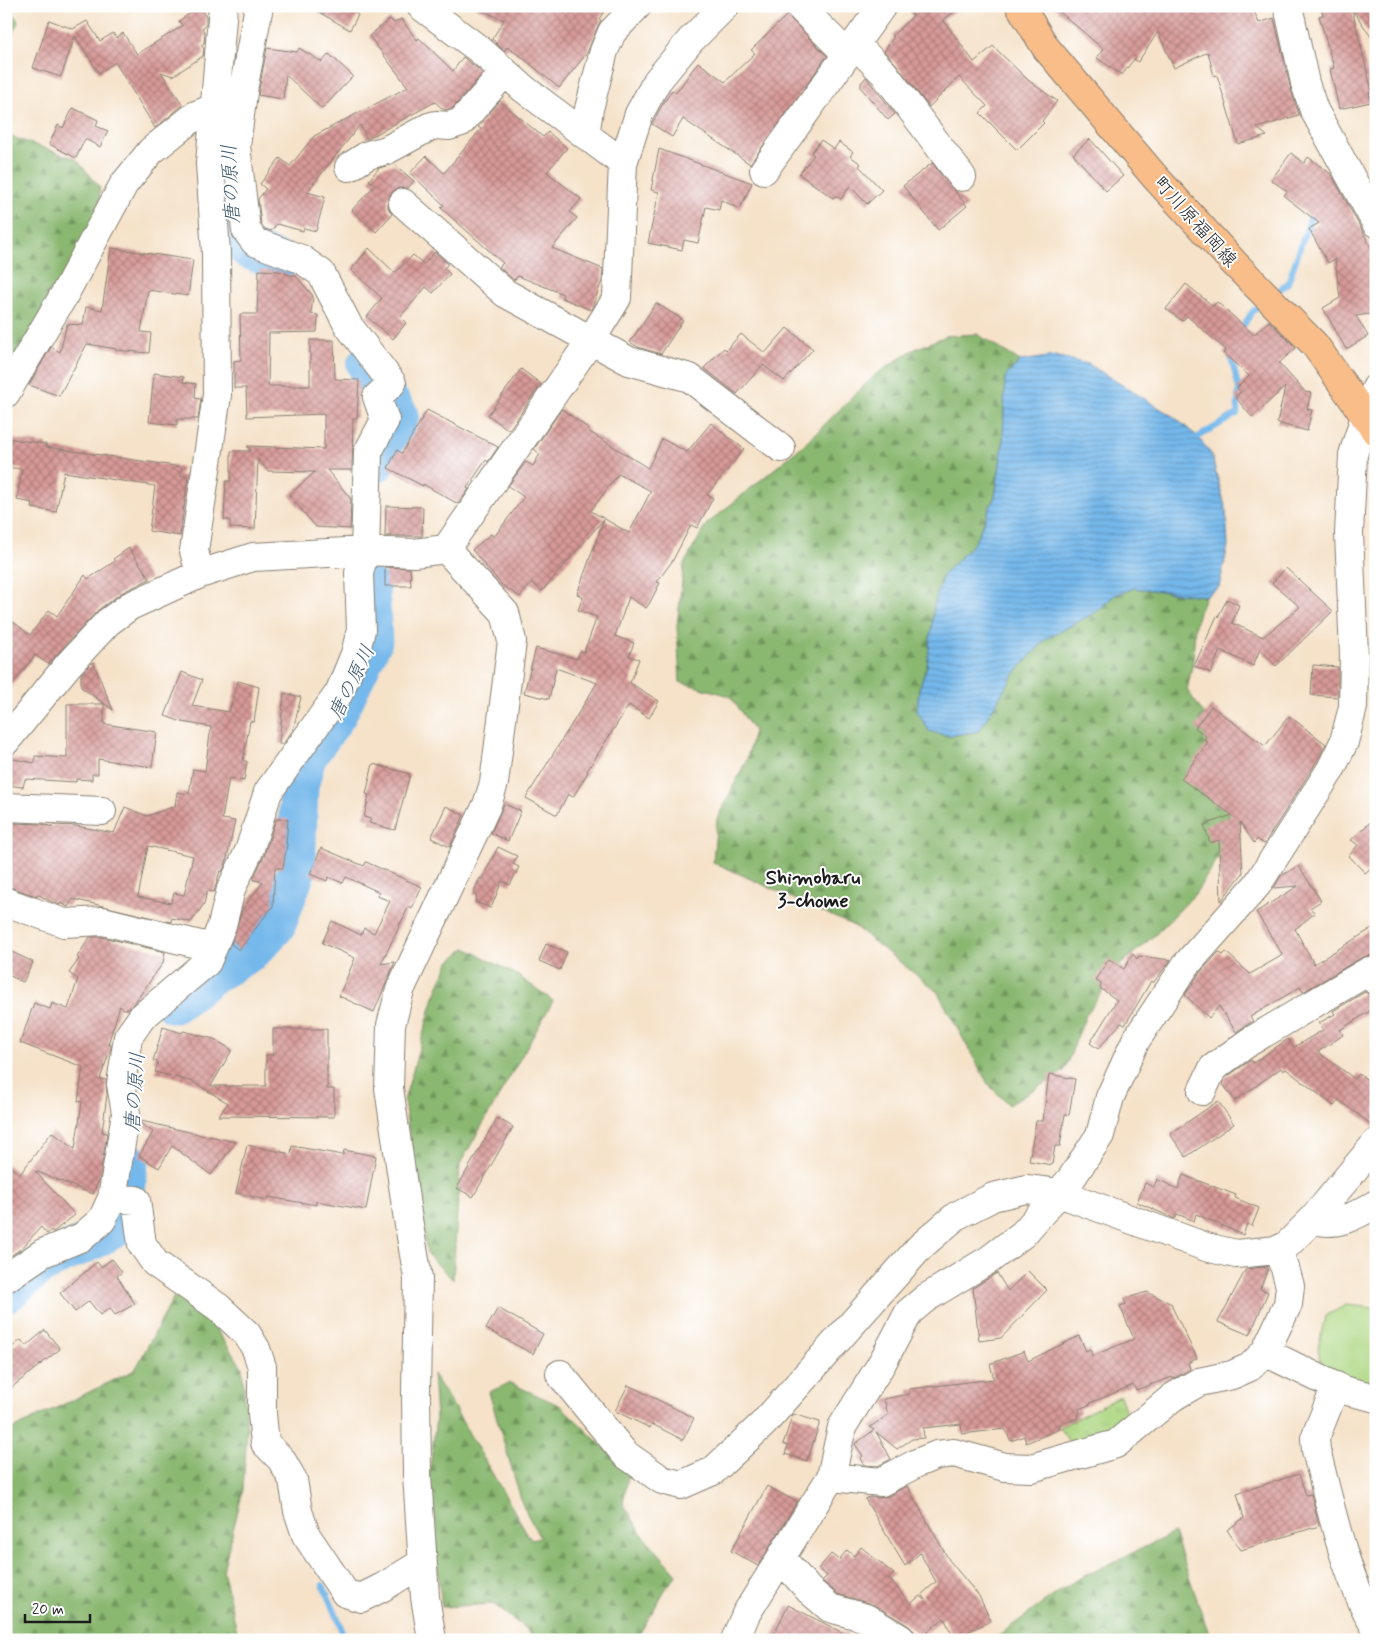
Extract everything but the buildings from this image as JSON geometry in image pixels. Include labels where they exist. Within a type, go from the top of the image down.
[{"type":"main road","name":"町川原福岡線","points":[[1020,6],[1046,48],[1155,177],[1235,264],[1315,345],[1370,424]]},
{"type":"street","points":[[200,574],[194,551],[217,395],[216,252],[210,164],[222,119],[223,6]]},
{"type":"street","points":[[222,119],[244,84],[259,6]]},
{"type":"street","points":[[421,6],[480,50],[524,89],[623,163]]},
{"type":"street","points":[[585,135],[588,109],[604,51],[612,32],[637,6]]},
{"type":"street","points":[[9,731],[108,622],[130,606],[200,574],[253,557],[376,551],[414,552],[446,549],[591,340],[616,298],[623,163],[639,114],[657,81],[690,41],[725,6]]},
{"type":"street","points":[[799,6],[851,49],[884,73],[962,177]]},
{"type":"street","points":[[764,170],[882,6]]},
{"type":"street","points":[[1288,6],[1305,83],[1314,110],[1376,223]]},
{"type":"street","points":[[348,167],[368,156],[387,150],[429,127],[436,125],[449,126],[461,122],[505,72]]},
{"type":"street","points":[[6,393],[64,295],[124,184],[151,151],[196,115],[222,119]]},
{"type":"street","points":[[6,1278],[43,1253],[82,1238],[102,1220],[112,1198],[126,1113],[121,1084],[128,1037],[142,1017],[207,962],[222,925],[231,890],[249,851],[268,792],[339,693],[355,654],[361,630],[359,572],[376,551],[368,452],[386,420],[384,390],[321,273],[301,259],[254,242],[246,230],[236,146],[222,119]]},
{"type":"street","points":[[404,203],[505,293],[629,361],[690,378],[781,448]]},
{"type":"street","points":[[735,1640],[746,1614],[831,1477],[842,1427],[882,1364],[910,1312],[926,1298],[990,1259],[1023,1234],[1071,1179],[1100,1136],[1110,1097],[1136,1040],[1186,965],[1257,885],[1331,769],[1344,742],[1354,707],[1349,533],[1353,455],[1370,424],[1376,388]]},
{"type":"street","points":[[432,1640],[425,1597],[416,1474],[418,1278],[406,1213],[389,1088],[391,1025],[400,990],[487,805],[494,783],[512,641],[505,613],[446,549]]},
{"type":"street","points":[[6,807],[102,811]]},
{"type":"street","points":[[6,902],[64,923],[104,921],[212,948]]},
{"type":"street","points":[[1202,1091],[1213,1068],[1249,1042],[1369,971],[1376,981]]},
{"type":"street","points":[[560,1374],[626,1454],[662,1480],[681,1485],[713,1471],[764,1423],[920,1247],[956,1216],[993,1197],[1026,1189],[1059,1193],[1206,1247],[1236,1254],[1277,1250],[1286,1246],[1313,1219],[1376,1143]]},
{"type":"street","points":[[112,1198],[136,1200],[142,1244],[155,1263],[218,1307],[247,1334],[256,1349],[262,1367],[262,1414],[266,1444],[281,1459],[293,1480],[298,1511],[306,1535],[345,1593],[360,1598],[422,1564]]},
{"type":"street","points":[[1313,1219],[1323,1223],[1354,1217],[1376,1204]]},
{"type":"street","points":[[831,1477],[881,1482],[917,1462],[937,1455],[954,1453],[1006,1468],[1031,1468],[1104,1438],[1116,1444],[1173,1397],[1198,1382],[1232,1375],[1250,1367],[1265,1352],[1288,1304],[1290,1286],[1277,1250]]},
{"type":"street","points":[[1265,1352],[1344,1390],[1376,1398]]},
{"type":"street","points":[[1336,1386],[1315,1438],[1316,1450],[1340,1547],[1355,1588],[1376,1629]]},
{"type":"street","points":[[781,1558],[809,1590],[830,1608],[866,1618],[901,1639]]},
{"type":"green space","points":[[6,6],[10,6],[18,22],[6,46]]},
{"type":"green space","points":[[6,135],[76,159],[99,186],[103,242],[6,392]]},
{"type":"green space","points":[[977,334],[1020,361],[1005,377],[1003,443],[995,496],[975,542],[943,575],[927,666],[919,689],[917,711],[929,731],[948,736],[979,731],[1014,674],[1046,639],[1096,612],[1115,595],[1134,588],[1205,596],[1195,624],[1193,661],[1187,690],[1222,740],[1230,806],[1226,846],[1195,894],[1157,933],[1120,965],[1086,1015],[1064,1071],[1009,1105],[988,1084],[937,991],[854,926],[713,862],[717,819],[747,759],[754,731],[730,696],[680,682],[677,626],[684,564],[707,524],[806,443],[875,375],[911,351],[946,336]]},
{"type":"green space","points":[[466,948],[517,975],[553,1001],[460,1164],[453,1280],[427,1254],[404,1101],[434,997],[449,962]]},
{"type":"green space","points":[[175,1295],[215,1328],[242,1367],[247,1429],[243,1490],[223,1570],[238,1636],[241,1640],[6,1640],[6,1432],[135,1370]]},
{"type":"green space","points":[[1346,1305],[1376,1308],[1376,1387],[1323,1372],[1318,1348],[1325,1316]]},
{"type":"green space","points":[[433,1374],[531,1540],[540,1538],[523,1506],[489,1392],[510,1383],[561,1406],[629,1472],[623,1503],[641,1533],[677,1574],[665,1590],[636,1640],[533,1640],[527,1630],[493,1604],[442,1607],[428,1487],[436,1418]]},
{"type":"green space","points":[[1120,1396],[1127,1415],[1099,1436],[1070,1444],[1060,1427]]},
{"type":"green space","points":[[1174,1533],[1211,1640],[992,1640],[1074,1581]]},
{"type":"water","points":[[1055,356],[1088,364],[1174,417],[1198,437],[1211,454],[1226,510],[1228,546],[1219,587],[1205,596],[1134,588],[1115,595],[1096,612],[1046,639],[1014,674],[979,731],[948,736],[929,731],[917,711],[919,689],[927,666],[934,605],[943,575],[975,542],[995,496],[1003,443],[1005,377],[1020,361]]},
{"type":"waterway","name":"唐の原川","points":[[226,171],[232,235],[249,250],[279,261]]},
{"type":"waterway","points":[[1274,294],[1288,283],[1313,210]]},
{"type":"waterway","points":[[1239,333],[1252,312],[1264,302]]},
{"type":"waterway","points":[[1198,437],[1237,414],[1239,389],[1230,354]]},
{"type":"waterway","name":"唐の原川","points":[[366,365],[400,416],[375,457],[375,464]]},
{"type":"waterway","name":"唐の原川","points":[[174,1004],[214,974],[252,951],[276,926],[296,872],[299,786],[307,757],[337,715],[373,641],[370,587]]},
{"type":"waterway","name":"唐の原川","points":[[6,1294],[37,1268],[123,1224],[129,1162]]},
{"type":"waterway","points":[[123,1224],[129,1237]]},
{"type":"waterway","points":[[323,1585],[340,1623],[343,1640]]},
{"type":"district","name":"Shimobaru 3-chome","points":[[813,888]]}]
